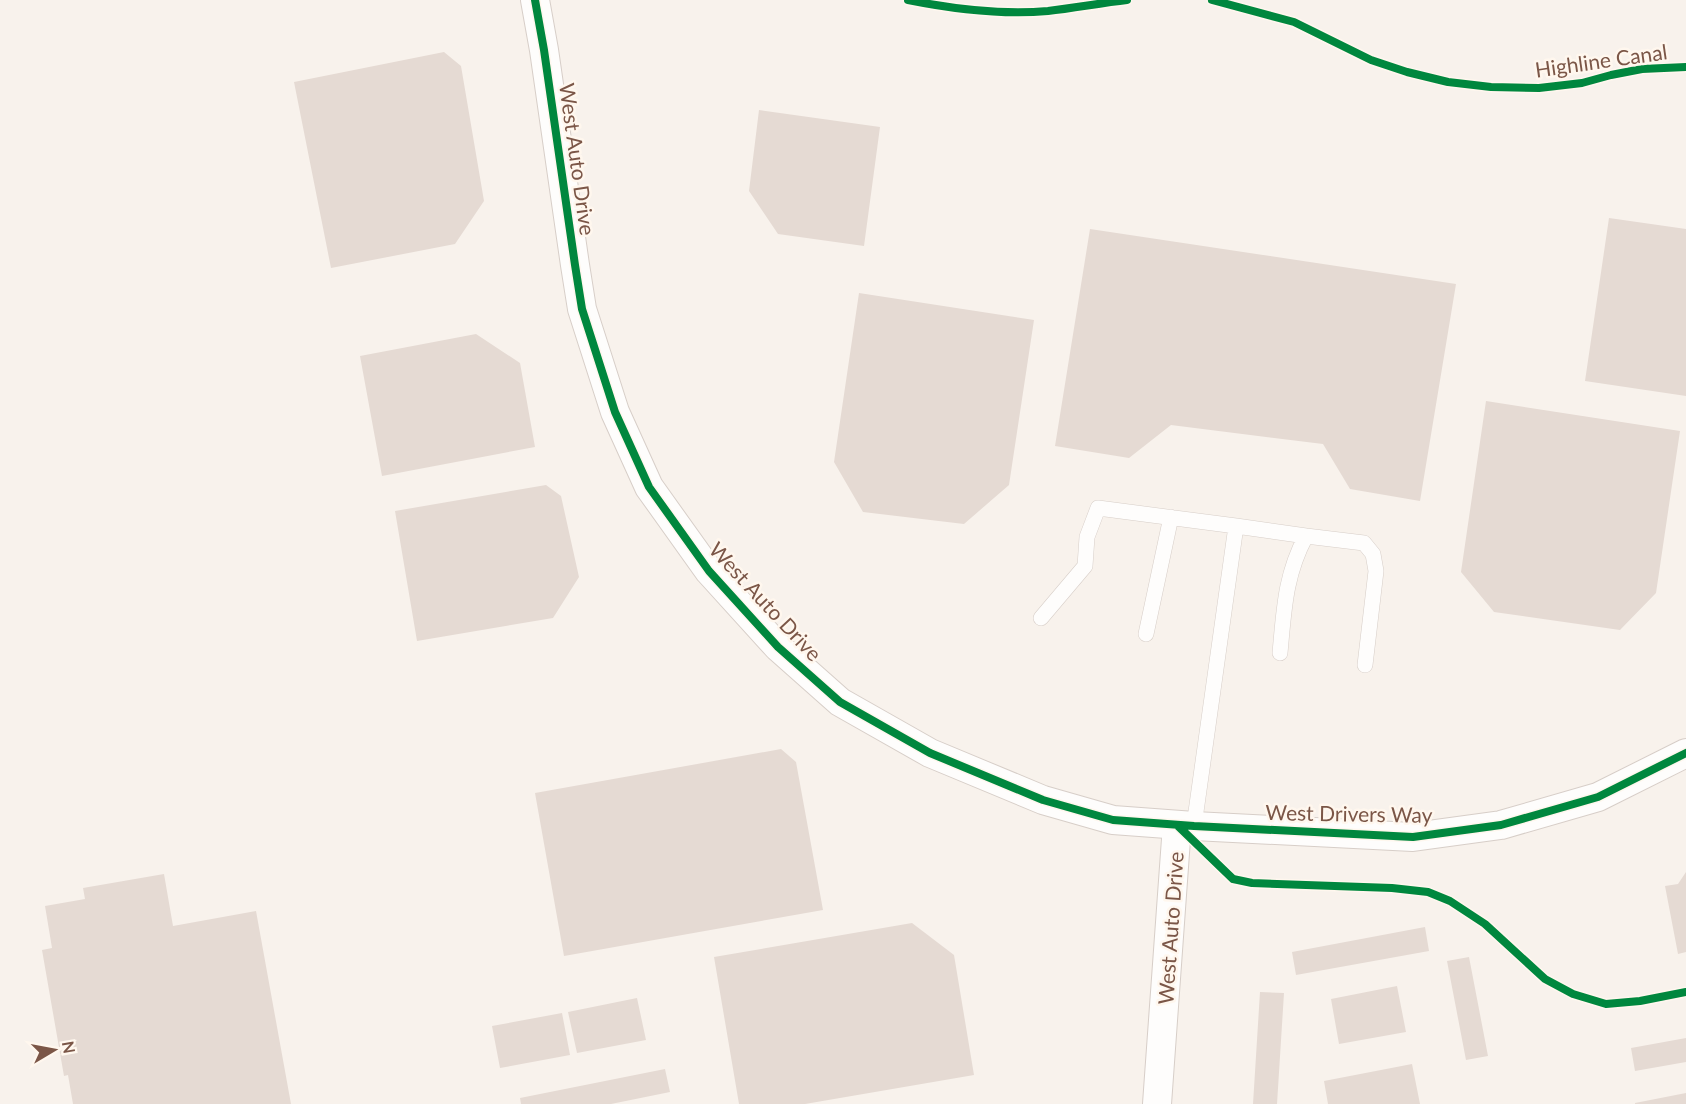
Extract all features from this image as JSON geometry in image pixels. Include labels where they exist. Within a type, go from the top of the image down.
[{"type":"street","name":"West Auto Drive","points":[[535,0],[575,265],[586,319],[615,412],[649,487],[709,571],[778,647],[840,702],[930,753],[1043,800],[1113,820],[1186,826],[1157,1104]]},
{"type":"street","name":"West Drivers Way","points":[[1186,826],[1413,837],[1501,825],[1598,797],[1686,753]]},
{"type":"lane","points":[[1041,618],[1085,566],[1087,537],[1098,508],[1364,543],[1373,555],[1376,571],[1365,665]]},
{"type":"lane","points":[[1146,634],[1171,517]]},
{"type":"lane","points":[[1186,826],[1236,525]]},
{"type":"lane","points":[[1280,653],[1288,583],[1297,552],[1306,536]]},
{"type":"building","points":[[444,52],[461,66],[484,201],[455,244],[331,268],[294,82]]},
{"type":"building","points":[[759,110],[880,127],[864,246],[778,234],[749,191]]},
{"type":"building","points":[[1609,218],[1686,229],[1686,396],[1585,381]]},
{"type":"building","points":[[1090,229],[1456,284],[1420,501],[1350,489],[1323,444],[1171,425],[1129,458],[1055,446]]},
{"type":"building","points":[[859,293],[1034,320],[1009,485],[964,524],[863,512],[834,462]]},
{"type":"building","points":[[476,334],[520,363],[535,447],[382,476],[360,356]]},
{"type":"building","points":[[1486,401],[1680,431],[1656,593],[1620,630],[1494,612],[1461,572]]},
{"type":"building","points":[[546,485],[561,496],[579,577],[553,618],[417,641],[395,511]]},
{"type":"building","points":[[781,749],[796,762],[823,910],[564,956],[535,793]]},
{"type":"building","points":[[1686,872],[1686,952],[1678,954],[1665,886],[1678,884]]},
{"type":"building","points":[[164,874],[173,926],[256,911],[291,1104],[73,1104],[68,1075],[64,1076],[42,950],[52,948],[45,906],[85,899],[83,888]]},
{"type":"building","points":[[912,923],[954,955],[974,1075],[805,1104],[739,1104],[714,957]]},
{"type":"building","points":[[1425,927],[1429,951],[1296,975],[1292,952]]},
{"type":"building","points":[[1469,957],[1488,1056],[1466,1060],[1447,961]]},
{"type":"building","points":[[1397,986],[1406,1032],[1339,1044],[1331,999]]},
{"type":"building","points":[[1260,992],[1284,993],[1277,1104],[1253,1104]]},
{"type":"building","points":[[637,998],[646,1040],[577,1053],[568,1012]]},
{"type":"building","points":[[562,1013],[570,1055],[500,1068],[492,1026]]},
{"type":"building","points":[[1686,1038],[1686,1062],[1635,1071],[1631,1048]]},
{"type":"building","points":[[1412,1064],[1420,1104],[1328,1104],[1324,1081]]},
{"type":"building","points":[[665,1069],[670,1092],[611,1104],[521,1104],[520,1098]]},
{"type":"building","points":[[1686,1093],[1686,1104],[1635,1104],[1635,1103]]},
{"type":"cycle path","points":[[535,0],[582,309],[615,412],[649,487],[709,571],[778,647],[840,702],[930,753],[1043,800],[1113,820],[1194,826],[1413,837],[1501,825],[1598,797],[1686,753]]},
{"type":"cycle path","points":[[908,0],[995,12],[1048,11],[1127,0]]},
{"type":"cycle path","name":"Highline Canal","points":[[1212,0],[1294,22],[1371,60],[1448,82],[1491,87],[1539,88],[1582,83],[1642,69],[1686,67]]},
{"type":"cycle path","points":[[1177,825],[1233,879],[1252,883],[1392,888],[1428,892],[1450,901],[1485,924],[1545,979],[1573,994],[1606,1004],[1640,1001],[1686,992]]}]
